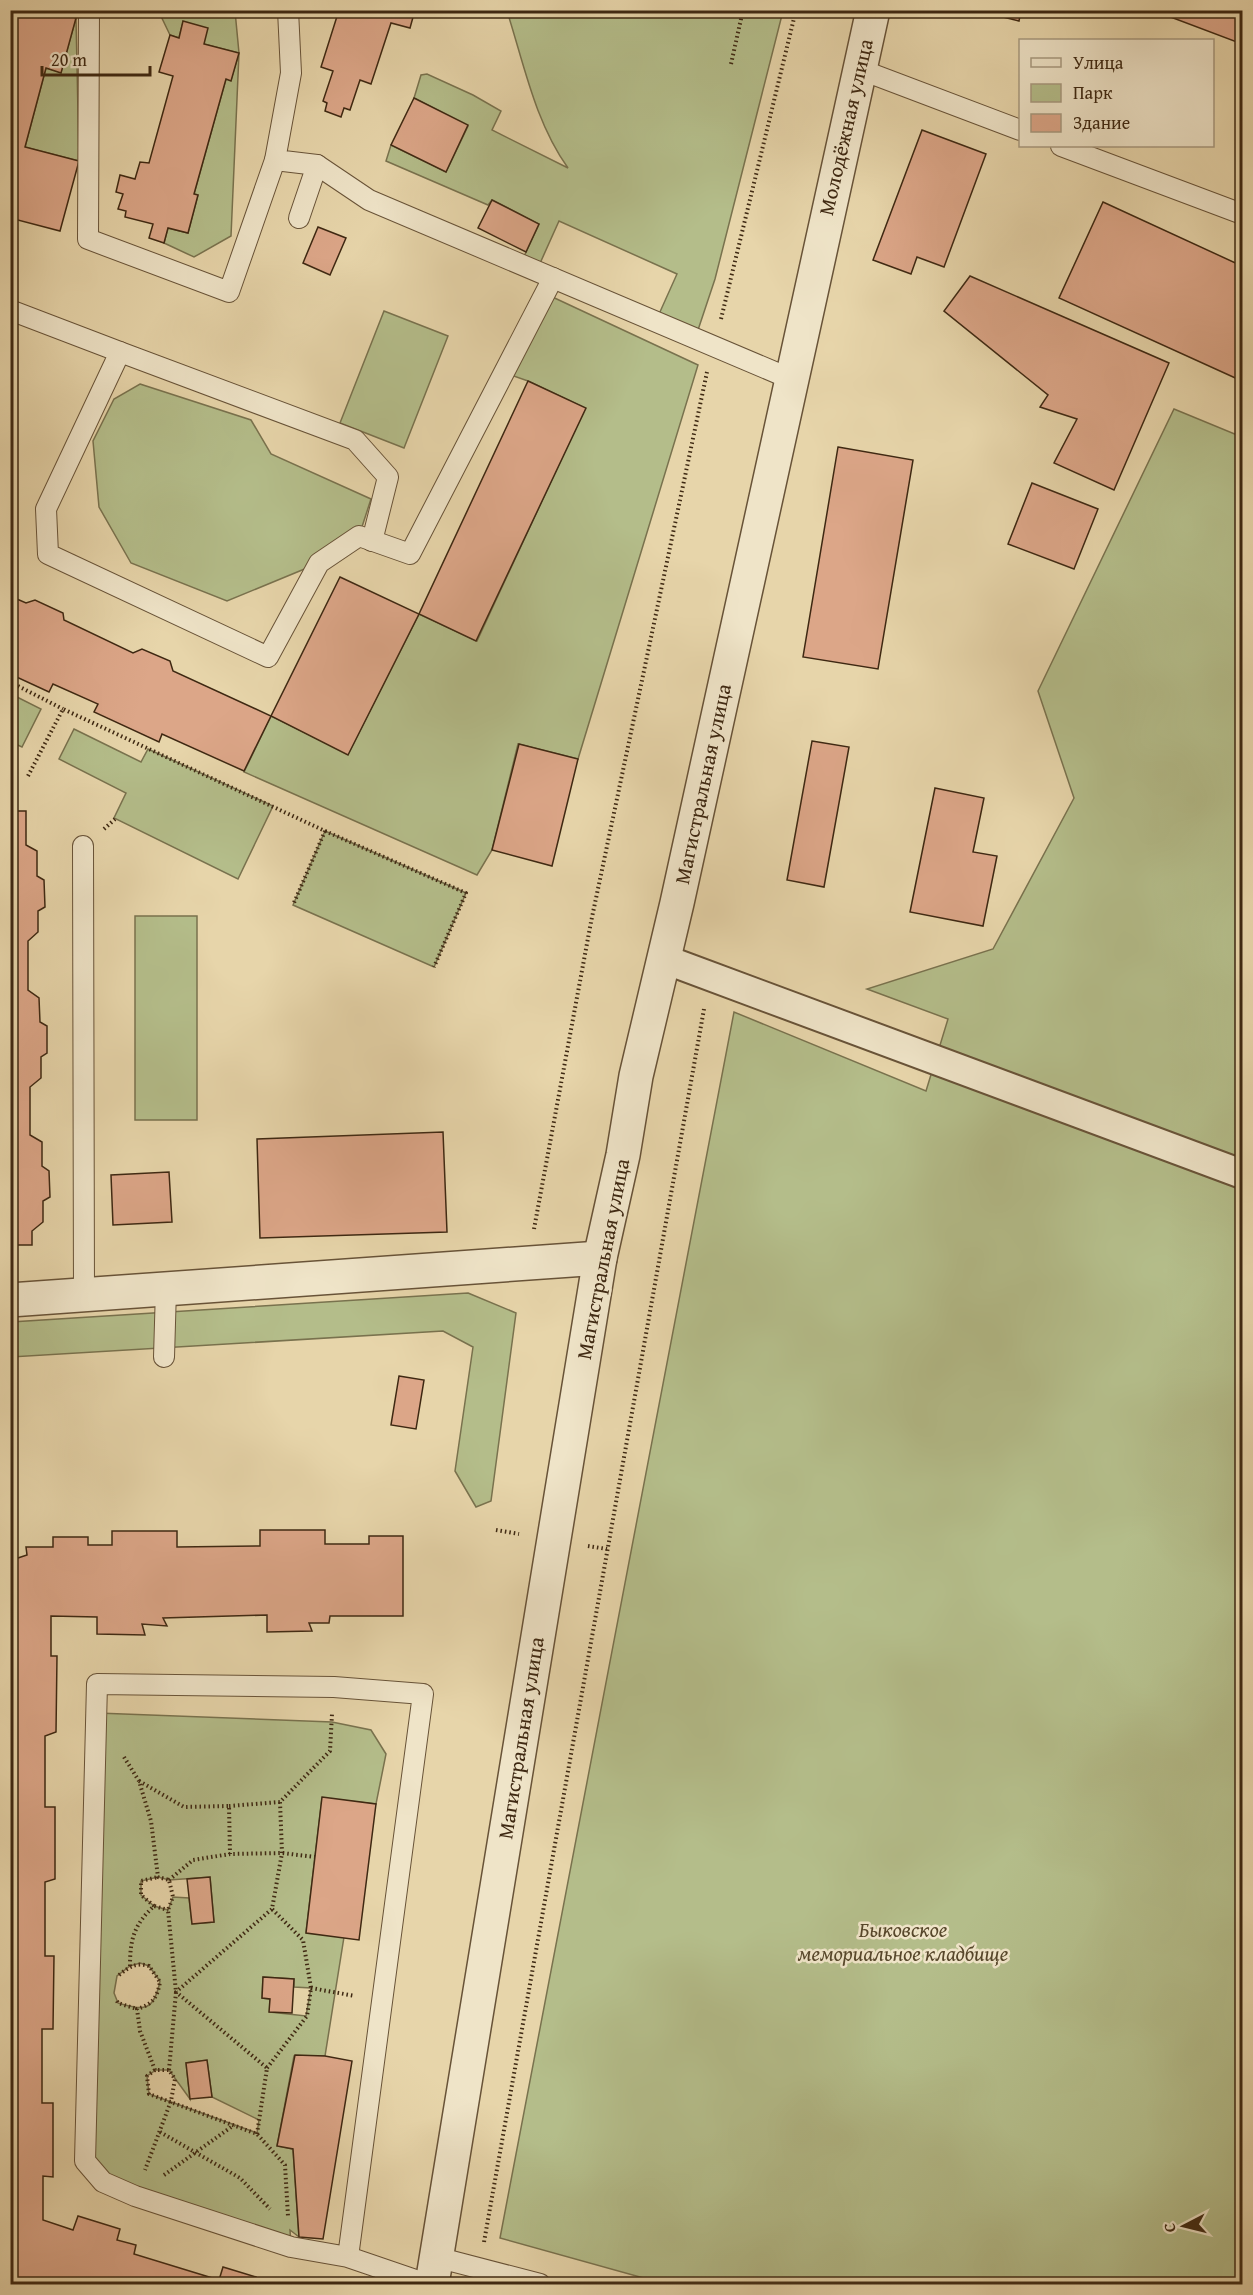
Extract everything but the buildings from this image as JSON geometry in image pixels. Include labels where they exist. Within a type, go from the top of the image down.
[{"type":"street","name":"Молодёжная улица","points":[[820,243],[873,10]]},
{"type":"street","name":"Магистральная улица","points":[[432,2275],[600,1258],[623,1155],[636,1077],[664,959],[820,243]]},
{"type":"street","points":[[664,959],[1242,1174]]},
{"type":"street","points":[[10,1300],[600,1258]]},
{"type":"lane","points":[[89,10],[88,239],[229,292],[275,160],[291,73],[288,10]]},
{"type":"lane","points":[[859,69],[1019,130]]},
{"type":"lane","points":[[1064,147],[1242,214]]},
{"type":"lane","points":[[275,160],[317,165],[369,200],[791,380]]},
{"type":"lane","points":[[299,218],[317,165]]},
{"type":"lane","points":[[120,352],[46,509],[48,555],[268,657],[319,563],[359,536],[410,554],[554,279]]},
{"type":"lane","points":[[10,310],[355,440],[388,477],[372,541]]},
{"type":"lane","points":[[83,846],[84,1295]]},
{"type":"lane","points":[[164,1357],[166,1289]]},
{"type":"lane","points":[[348,2257],[423,1694],[334,1687],[97,1684],[85,2162],[103,2182],[135,2196],[290,2238],[348,2257],[432,2275],[480,2268],[540,2284]]},
{"type":"path","points":[[731,64],[743,10]]},
{"type":"path","points":[[534,1229],[591,922],[713,346],[728,294],[796,10]]},
{"type":"path","points":[[10,682],[325,831],[466,893],[434,967]]},
{"type":"path","points":[[28,776],[63,709]]},
{"type":"path","points":[[293,905],[325,831]]},
{"type":"path","points":[[480,2268],[705,1008]]},
{"type":"path","points":[[139,1781],[184,1807],[280,1802],[330,1751],[334,1687]]},
{"type":"path","points":[[97,1713],[139,1781],[151,1821],[158,1877]]},
{"type":"path","points":[[176,1992],[272,1909],[282,1853],[280,1802]]},
{"type":"path","points":[[229,1806],[230,1854]]},
{"type":"path","points":[[169,1880],[194,1860],[230,1854],[282,1853],[315,1857]]},
{"type":"path","points":[[168,1910],[154,1906],[141,1895],[141,1881],[158,1877],[169,1880]]},
{"type":"path","points":[[135,2196],[171,2101],[175,2079],[169,2070],[176,1992],[168,1910],[173,1897],[169,1880]]},
{"type":"path","points":[[130,1966],[130,1943],[141,1919],[154,1906]]},
{"type":"path","points":[[257,2134],[267,2068],[307,2016],[311,1988],[303,1940],[272,1909]]},
{"type":"path","points":[[115,1982],[117,1976],[130,1966],[140,1963],[149,1966],[160,1982],[157,1996],[150,2005],[137,2009],[140,2031],[156,2070]]},
{"type":"path","points":[[311,1988],[382,2001]]},
{"type":"path","points":[[176,1992],[267,2068]]},
{"type":"path","points":[[169,2070],[156,2070],[147,2076],[149,2094],[257,2134],[285,2165],[290,2238]]},
{"type":"path","points":[[135,2196],[234,2125]]},
{"type":"path","points":[[159,2132],[240,2178],[290,2238]]},
{"type":"green space","points":[[158,10],[235,11],[239,53],[204,44],[183,22],[179,38],[170,35]]},
{"type":"green space","points":[[507,11],[783,11],[715,279],[695,339],[655,323],[677,274],[559,221],[537,270],[521,263],[539,224],[492,200],[488,205],[386,161],[391,145],[446,172],[468,126],[414,98],[421,75],[427,74],[501,111],[492,130],[568,168],[547,132],[539,112]]},
{"type":"green space","points":[[76,18],[79,161],[25,147],[46,68],[61,72]]},
{"type":"green space","points":[[239,53],[231,236],[194,257],[164,243],[168,228],[188,233],[198,195],[194,194],[226,79],[231,80]]},
{"type":"green space","points":[[546,294],[698,365],[578,759],[518,744],[492,850],[477,875],[244,772],[271,716],[348,754],[419,614],[477,641],[585,408],[528,381],[505,373]]},
{"type":"green space","points":[[384,311],[448,336],[404,448],[340,423]]},
{"type":"green space","points":[[140,384],[251,420],[271,454],[371,499],[359,536],[319,563],[227,601],[131,563],[99,507],[93,441],[114,399]]},
{"type":"green space","name":"Быковское мемориальное кладбище","points":[[1174,409],[1242,437],[1242,2284],[665,2284],[500,2238],[734,1012],[926,1091],[948,1019],[867,989],[993,949],[1074,798],[1038,691]]},
{"type":"green space","points":[[11,694],[41,709],[22,747],[11,742]]},
{"type":"green space","points":[[74,729],[141,762],[148,749],[273,806],[238,879],[114,818],[126,793],[59,759]]},
{"type":"green space","points":[[325,831],[466,893],[434,967],[293,905]]},
{"type":"green space","points":[[135,916],[197,916],[197,1120],[135,1120]]},
{"type":"green space","points":[[468,1293],[516,1313],[491,1501],[476,1507],[455,1471],[473,1347],[443,1331],[11,1357],[11,1322]]},
{"type":"green space","points":[[97,1713],[332,1722],[371,1730],[386,1754],[376,1804],[322,1798],[306,1932],[344,1937],[325,2056],[294,2056],[277,2146],[293,2149],[299,2237],[290,2230],[291,2247],[135,2196],[85,2161]],"holes":[[[158,1877],[169,1880],[210,1877],[214,1922],[192,1924],[189,1898],[173,1897],[168,1910],[154,1906],[141,1895],[141,1881]],[[140,1963],[149,1966],[160,1981],[155,1998],[147,2006],[135,2007],[118,2003],[114,1993],[117,1976],[130,1966]],[[263,1977],[294,1979],[294,1987],[311,1988],[306,2016],[270,2012],[270,1999],[262,1998]],[[207,2060],[212,2097],[259,2120],[257,2133],[149,2094],[147,2076],[156,2070],[169,2070],[190,2099],[186,2063]]]}]
